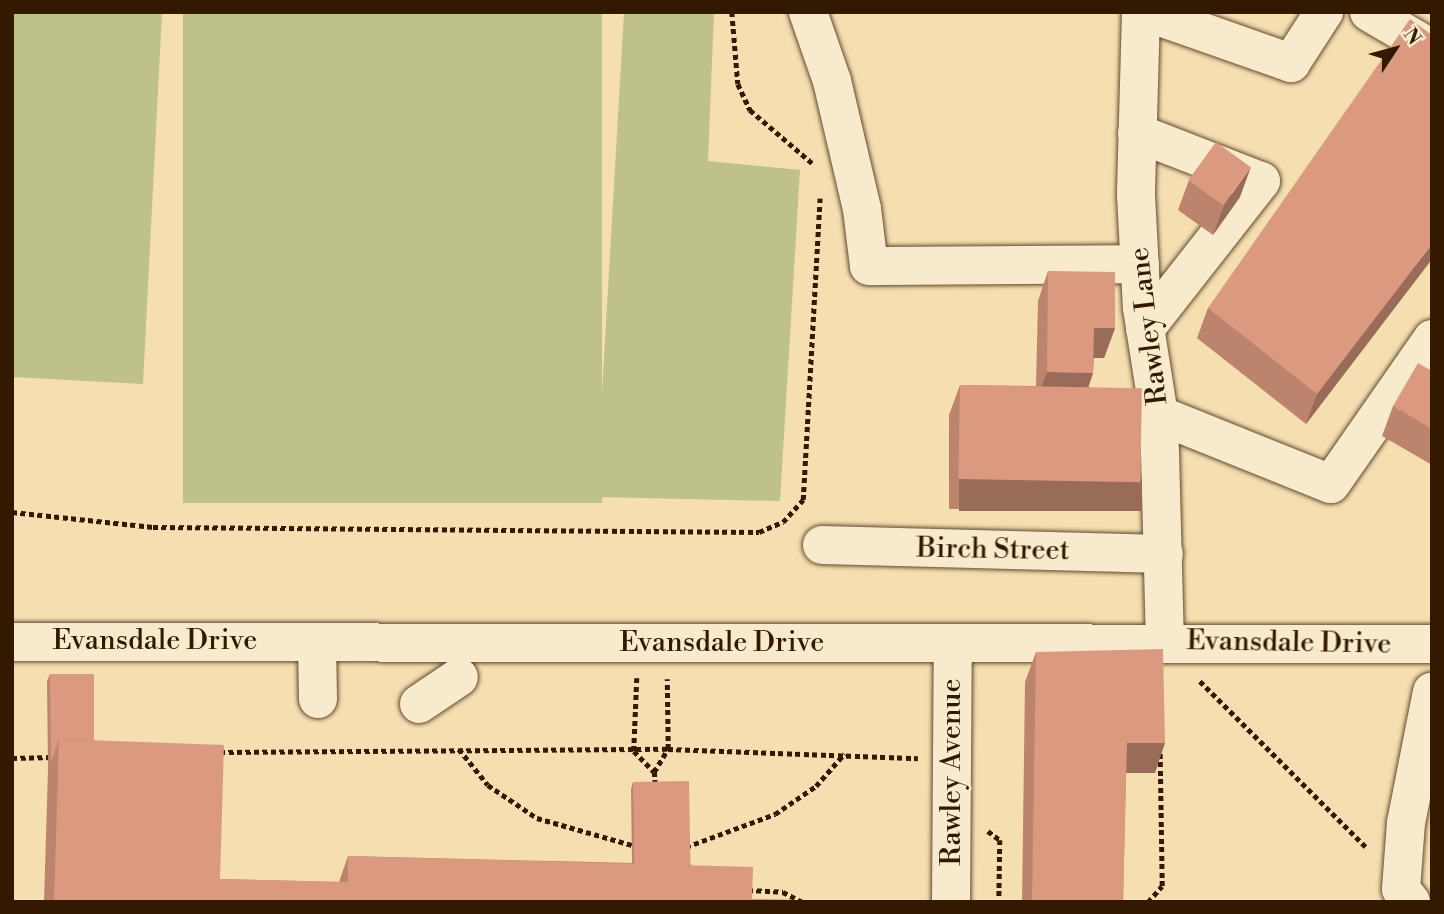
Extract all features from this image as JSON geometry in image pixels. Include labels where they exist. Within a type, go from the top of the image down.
[{"type":"street","points":[[808,12],[847,145],[869,267],[1140,264]]},
{"type":"street","points":[[1144,12],[1291,63],[1324,12]]},
{"type":"street","name":"Rawley Lane","points":[[1144,12],[1137,133],[1140,264],[1146,329],[1159,415],[1165,641]]},
{"type":"street","points":[[1369,12],[1432,49]]},
{"type":"street","points":[[1137,133],[1261,181],[1146,329]]},
{"type":"street","points":[[1159,415],[1331,484],[1432,339]]},
{"type":"street","name":"Birch Street","points":[[822,545],[1164,554]]},
{"type":"street","name":"Evansdale Drive","points":[[12,642],[1165,641],[1432,644]]},
{"type":"street","points":[[317,642],[318,699]]},
{"type":"street","name":"Rawley Avenue","points":[[951,902],[953,643]]},
{"type":"street","points":[[419,704],[459,677]]},
{"type":"street","points":[[1411,902],[1401,889],[1406,823],[1432,692]]},
{"type":"street","points":[[1420,902],[1432,879]]},
{"type":"path","points":[[732,12],[738,84],[750,110],[800,146],[816,167]]},
{"type":"path","points":[[12,512],[153,527],[759,532],[783,522],[803,500],[821,190]]},
{"type":"path","points":[[638,667],[634,751],[654,772]]},
{"type":"path","points":[[656,799],[654,772],[668,750],[667,667]]},
{"type":"path","points":[[1196,676],[1370,851]]},
{"type":"path","points":[[1148,902],[1162,886],[1161,742]]},
{"type":"path","points":[[458,748],[488,785],[537,818],[592,838],[647,848]]},
{"type":"path","points":[[214,752],[458,748],[668,750],[925,758]]},
{"type":"path","points":[[671,848],[715,839],[775,814],[816,786],[844,754]]},
{"type":"path","points":[[12,758],[66,757]]},
{"type":"path","points":[[980,830],[1000,840],[999,902]]},
{"type":"path","points":[[742,890],[783,892],[803,902]]},
{"type":"green space","points":[[12,12],[162,12],[143,384],[12,377]]},
{"type":"green space","points":[[183,12],[602,12],[602,503],[183,503]]},
{"type":"green space","points":[[624,12],[714,12],[708,161],[800,170],[780,501],[596,497]]},
{"type":"building","points":[[1410,19],[1432,35],[1432,244],[1317,394],[1208,308]]},
{"type":"building","points":[[1216,142],[1251,167],[1223,205],[1188,180]]},
{"type":"building","points":[[1048,271],[1115,272],[1115,328],[1094,328],[1093,373],[1047,372]]},
{"type":"building","points":[[1418,363],[1432,371],[1432,429],[1393,406]]},
{"type":"building","points":[[960,385],[1142,388],[1140,482],[958,479]]},
{"type":"building","points":[[1163,649],[1165,743],[1127,743],[1123,902],[1032,902],[1036,652]]},
{"type":"building","points":[[50,674],[94,674],[94,740],[59,739],[51,763]]},
{"type":"building","points":[[59,739],[224,745],[220,879],[348,882],[348,856],[753,867],[752,899],[881,902],[54,902]]},
{"type":"building","points":[[689,781],[690,865],[634,866],[633,782]]}]
